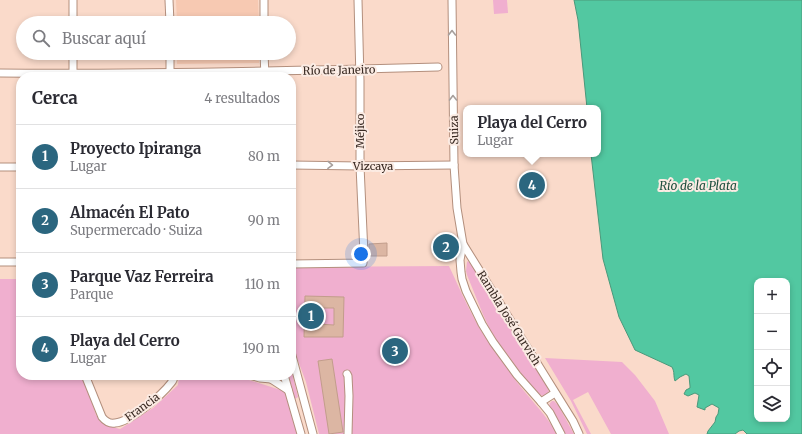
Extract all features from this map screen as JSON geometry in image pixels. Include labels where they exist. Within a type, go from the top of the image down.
[{"type":"street","points":[[73,0],[73,16]]},
{"type":"street","points":[[170,0],[170,16]]},
{"type":"street","points":[[264,0],[264,16]]},
{"type":"street","name":"Méjico","points":[[296,264],[363,263],[358,0]]},
{"type":"street","name":"Suiza","points":[[452,0],[454,165],[457,208],[463,244],[460,260]]},
{"type":"street","points":[[73,60],[73,72]]},
{"type":"street","points":[[170,60],[170,72]]},
{"type":"street","points":[[264,60],[265,72]]},
{"type":"street","name":"Río de Janeiro","points":[[296,72],[438,67]]},
{"type":"street","name":"Río de Janeiro","points":[[0,73],[16,73]]},
{"type":"street","name":"Vizcaya","points":[[296,165],[454,165]]},
{"type":"street","points":[[0,167],[16,167]]},
{"type":"street","name":"Rambla José Gurvich","points":[[463,244],[573,421],[579,434]]},
{"type":"street","name":"Rambla José Gurvich","points":[[460,260],[461,272],[466,291],[483,327],[517,375],[550,413],[561,434]]},
{"type":"street","points":[[0,262],[16,262]]},
{"type":"street","points":[[285,380],[300,433],[312,431],[296,371]]},
{"type":"street","points":[[347,374],[350,396],[348,434]]},
{"type":"street","name":"Francia","points":[[87,380],[102,417],[106,421],[113,424],[125,420],[138,412],[160,394],[172,380]]},
{"type":"street","points":[[276,380],[288,390]]},
{"type":"street","points":[[541,402],[555,393]]},
{"type":"street","points":[[292,406],[304,402]]},
{"type":"shaded area","points":[[176,0],[258,0],[259,16],[177,16]]},
{"type":"shaded area","points":[[493,0],[507,0],[508,13],[494,14]]},
{"type":"shaded area","points":[[177,60],[259,60],[259,63],[177,64]]},
{"type":"shaded area","points":[[468,261],[483,281],[517,340],[545,382],[549,392],[548,395],[543,396],[538,394],[531,387],[490,330],[467,275],[466,271]]},
{"type":"shaded area","points":[[449,266],[476,322],[484,335],[517,383],[547,418],[557,434],[319,434],[306,382],[296,355],[296,267]]},
{"type":"shaded area","points":[[0,279],[16,279],[16,380],[85,380],[96,415],[105,425],[120,429],[153,408],[178,385],[178,380],[249,380],[287,392],[299,434],[0,434]]},
{"type":"shaded area","points":[[545,358],[622,362],[635,375],[655,401],[669,434],[611,434],[588,392],[573,400],[591,434],[587,434],[571,401]]},
{"type":"shaded area","points":[[288,380],[294,380],[298,397],[295,399],[293,398]]},
{"type":"shaded area","points":[[552,401],[558,405],[574,434],[565,434],[549,406]]},
{"type":"water","name":"Río de la Plata","points":[[574,0],[802,0],[802,434],[747,434],[743,430],[735,434],[707,434],[715,422],[719,408],[712,404],[705,408],[705,410],[697,407],[699,395],[695,393],[688,396],[684,394],[686,390],[690,388],[689,376],[686,374],[675,381],[672,367],[635,350],[619,317],[603,259],[591,157],[601,157],[601,105],[587,105],[578,20]]},
{"type":"building","points":[[387,243],[387,256],[369,256],[369,244]]},
{"type":"building","points":[[441,244],[450,244],[451,250],[441,250]]},
{"type":"building","points":[[305,296],[344,297],[343,337],[304,337]],"holes":[[[317,308],[334,308],[334,325],[317,324]]]},
{"type":"building","points":[[332,359],[343,432],[329,434],[318,361]]},
{"type":"place","name":"Playa del Cerro","points":[[532,185]]},
{"type":"place","name":"Almacén El Pato","points":[[446,247]]},
{"type":"place","name":"Proyecto Ipiranga","points":[[311,316]]},
{"type":"place","name":"Parque Vaz Ferreira","points":[[395,351]]}]
